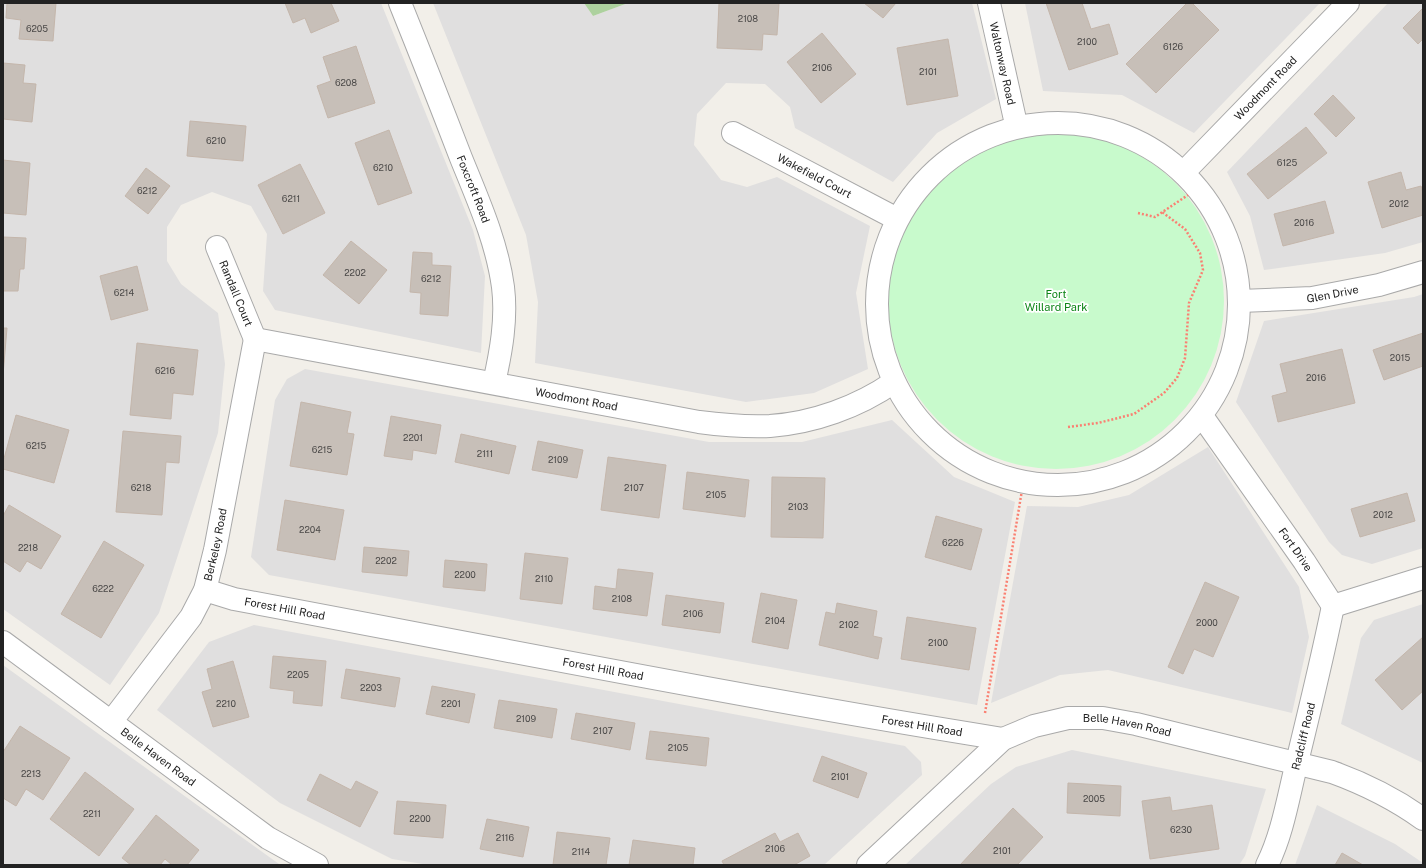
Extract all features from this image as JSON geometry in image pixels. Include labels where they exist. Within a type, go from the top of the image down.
[{"type":"street","name":"Foxcroft Road","points":[[400,3],[484,214],[497,253],[503,288],[504,325],[494,383]]},
{"type":"street","name":"Waltonway Road","points":[[989,3],[1016,124]]},
{"type":"street","name":"Woodmont Road","points":[[1184,172],[1348,3]]},
{"type":"street","points":[[1058,122],[1105,128],[1128,136],[1146,145],[1184,172],[1200,187],[1218,219],[1231,251],[1240,301],[1236,337],[1226,370],[1202,416],[1172,445],[1146,462],[1106,479],[1083,484],[1023,484],[969,462],[949,449],[922,425],[915,416],[894,382],[878,336],[875,303],[880,260],[897,218],[923,182],[943,163],[970,144],[1016,124],[1058,122]]},
{"type":"street","name":"Wakefield Court","points":[[733,133],[897,218]]},
{"type":"street","name":"Randall Court","points":[[216,247],[255,339]]},
{"type":"street","name":"Glen Drive","points":[[1240,301],[1312,298],[1379,285],[1423,272]]},
{"type":"street","name":"Woodmont Road","points":[[255,339],[699,422],[725,425],[769,426],[793,423],[828,414],[879,392],[894,382]]},
{"type":"street","name":"Berkeley Road","points":[[111,722],[191,617],[205,590],[215,550],[255,339]]},
{"type":"street","name":"Fort Drive","points":[[1202,416],[1304,561],[1333,606]]},
{"type":"street","points":[[1333,606],[1423,578]]},
{"type":"street","name":"Forest Hill Road","points":[[205,590],[242,601],[702,687],[1003,739]]},
{"type":"street","name":"Radcliff Road","points":[[1267,865],[1282,825],[1324,651],[1333,606]]},
{"type":"street","name":"Belle Haven Road","points":[[3,642],[268,838],[317,865]]},
{"type":"street","name":"Belle Haven Road","points":[[868,865],[1003,739],[1049,721],[1068,718],[1103,718],[1136,724],[1297,762],[1352,779],[1395,800],[1423,818]]},
{"type":"path","points":[[1138,213],[1155,217],[1200,187]]},
{"type":"path","points":[[1068,427],[1098,423],[1134,414],[1164,393],[1177,378],[1185,358],[1189,303],[1203,270],[1200,253],[1185,229],[1162,212]]},
{"type":"path","points":[[1003,739],[985,714],[1023,484]]},
{"type":"shaded area","points":[[3,3],[381,3],[473,230],[485,276],[481,353],[275,310],[263,291],[267,234],[251,206],[212,192],[181,205],[167,227],[167,261],[181,284],[218,313],[225,364],[218,433],[159,613],[110,685],[3,609]]},
{"type":"shaded area","points":[[433,3],[584,3],[593,16],[628,3],[972,3],[996,99],[937,133],[893,182],[795,128],[790,107],[765,84],[726,83],[697,114],[694,145],[721,180],[747,187],[777,177],[870,226],[856,293],[868,369],[814,393],[746,402],[535,363],[538,302],[526,235]]},
{"type":"shaded area","points":[[1025,3],[1320,3],[1194,133],[1122,95],[1043,91]]},
{"type":"shaded area","points":[[1388,3],[1423,3],[1423,242],[1385,253],[1264,270],[1250,216],[1227,172]]},
{"type":"shaded area","points":[[1423,294],[1423,548],[1372,564],[1342,555],[1329,542],[1236,402],[1264,321],[1414,297]]},
{"type":"shaded area","points":[[305,369],[709,442],[802,442],[892,420],[954,477],[1015,502],[977,705],[269,575],[251,557],[275,400],[287,379]]},
{"type":"shaded area","points":[[1208,447],[1299,587],[1309,637],[1292,713],[1108,670],[1060,675],[991,703],[1027,506],[1078,507],[1129,495]]},
{"type":"shaded area","points":[[1423,604],[1423,763],[1341,724],[1361,638],[1374,620]]},
{"type":"shaded area","points":[[254,625],[905,746],[921,762],[922,775],[824,865],[429,865],[392,859],[280,803],[157,710],[209,642]]},
{"type":"shaded area","points":[[3,665],[279,864],[282,865],[3,865]]},
{"type":"shaded area","points":[[1072,750],[1266,789],[1245,856],[1239,865],[905,865],[991,784],[1016,767]]},
{"type":"shaded area","points":[[1317,805],[1395,844],[1423,863],[1423,865],[1295,865]]},
{"type":"green space","points":[[584,3],[628,3],[593,16]]},
{"type":"green space","name":"Fort Willard Park","points":[[1056,133],[1089,136],[1120,146],[1149,161],[1175,182],[1196,208],[1211,237],[1221,268],[1224,301],[1221,334],[1211,365],[1196,394],[1175,420],[1149,441],[1120,456],[1089,466],[1056,469],[1023,466],[992,456],[963,441],[937,420],[916,394],[901,365],[891,334],[888,301],[891,268],[901,237],[916,208],[937,182],[963,161],[992,146],[1023,136]]},
{"type":"building","points":[[7,3],[56,3],[53,41],[19,39],[21,20],[6,18]]},
{"type":"building","points":[[285,3],[331,3],[339,21],[311,33],[305,18],[293,23]]},
{"type":"building","points":[[719,3],[779,3],[777,35],[763,34],[762,50],[717,48]]},
{"type":"building","points":[[864,3],[896,3],[883,18]]},
{"type":"building","points":[[1046,3],[1082,3],[1091,29],[1109,24],[1118,54],[1069,70]]},
{"type":"building","points":[[1187,3],[1192,3],[1219,30],[1156,93],[1126,64]]},
{"type":"building","points":[[1423,8],[1423,39],[1418,44],[1403,28]]},
{"type":"building","points":[[822,33],[856,74],[821,103],[787,62]]},
{"type":"building","points":[[948,39],[958,96],[907,105],[897,48]]},
{"type":"building","points":[[356,46],[375,103],[328,118],[317,86],[331,81],[323,57]]},
{"type":"building","points":[[3,63],[25,65],[23,83],[36,84],[32,122],[3,119]]},
{"type":"building","points":[[1333,95],[1355,118],[1336,137],[1314,114]]},
{"type":"building","points":[[190,121],[246,126],[243,161],[187,156]]},
{"type":"building","points":[[1306,127],[1327,153],[1268,199],[1247,174]]},
{"type":"building","points":[[389,130],[412,193],[378,205],[355,143]]},
{"type":"building","points":[[3,160],[30,163],[26,215],[3,213]]},
{"type":"building","points":[[300,164],[325,213],[283,234],[258,185]]},
{"type":"building","points":[[146,168],[170,186],[148,214],[125,196]]},
{"type":"building","points":[[1401,172],[1406,190],[1421,186],[1423,193],[1423,215],[1382,228],[1368,182]]},
{"type":"building","points":[[1325,201],[1334,233],[1283,246],[1274,214]]},
{"type":"building","points":[[3,237],[26,238],[24,269],[20,269],[18,291],[3,291]]},
{"type":"building","points":[[351,241],[387,270],[359,304],[323,275]]},
{"type":"building","points":[[413,252],[432,253],[432,265],[451,266],[448,316],[420,314],[421,293],[410,292]]},
{"type":"building","points":[[137,266],[148,310],[111,320],[100,276]]},
{"type":"building","points":[[3,328],[7,328],[3,375]]},
{"type":"building","points":[[1423,333],[1423,366],[1384,380],[1373,350]]},
{"type":"building","points":[[137,343],[198,350],[193,395],[173,393],[171,419],[130,415]]},
{"type":"building","points":[[1342,349],[1355,403],[1278,422],[1272,396],[1287,392],[1280,364]]},
{"type":"building","points":[[301,402],[351,412],[347,433],[354,434],[347,475],[290,466]]},
{"type":"building","points":[[16,415],[69,430],[54,483],[3,469],[3,462]]},
{"type":"building","points":[[391,416],[441,425],[436,454],[413,450],[412,460],[384,456]]},
{"type":"building","points":[[123,431],[181,436],[179,463],[166,462],[162,515],[116,512]]},
{"type":"building","points":[[461,434],[516,446],[509,474],[455,462]]},
{"type":"building","points":[[538,441],[583,450],[577,478],[532,470]]},
{"type":"building","points":[[608,457],[666,465],[659,518],[601,510]]},
{"type":"building","points":[[687,472],[749,480],[745,517],[683,509]]},
{"type":"building","points":[[772,477],[825,478],[823,538],[771,537]]},
{"type":"building","points":[[1407,493],[1415,521],[1360,537],[1351,509]]},
{"type":"building","points":[[285,500],[344,510],[335,560],[277,550]]},
{"type":"building","points":[[9,505],[61,536],[41,569],[27,561],[20,572],[3,561],[3,516]]},
{"type":"building","points":[[936,516],[982,529],[971,570],[925,557]]},
{"type":"building","points":[[104,541],[144,565],[101,638],[61,614]]},
{"type":"building","points":[[364,547],[409,551],[407,576],[362,572]]},
{"type":"building","points":[[525,553],[568,558],[562,604],[520,599]]},
{"type":"building","points":[[445,560],[487,564],[485,591],[443,587]]},
{"type":"building","points":[[618,569],[653,573],[647,616],[593,609],[595,586],[616,589]]},
{"type":"building","points":[[1205,582],[1239,597],[1213,657],[1194,649],[1183,674],[1168,667]]},
{"type":"building","points":[[761,593],[797,600],[788,649],[752,642]]},
{"type":"building","points":[[666,595],[724,603],[720,633],[662,625]]},
{"type":"building","points":[[837,603],[877,611],[873,636],[882,638],[878,659],[819,645],[826,612],[835,614]]},
{"type":"building","points":[[907,617],[976,628],[969,670],[901,659]]},
{"type":"building","points":[[1423,637],[1423,691],[1402,710],[1375,680]]},
{"type":"building","points":[[273,656],[326,661],[322,706],[293,703],[294,691],[270,688]]},
{"type":"building","points":[[233,661],[249,717],[213,727],[202,692],[212,689],[207,669]]},
{"type":"building","points":[[346,669],[400,678],[395,707],[341,698]]},
{"type":"building","points":[[432,686],[475,694],[469,723],[426,714]]},
{"type":"building","points":[[499,700],[557,709],[552,738],[494,728]]},
{"type":"building","points":[[576,713],[635,723],[630,750],[571,739]]},
{"type":"building","points":[[20,726],[70,758],[43,800],[26,789],[16,806],[3,798],[3,752]]},
{"type":"building","points":[[650,731],[709,738],[706,766],[646,759]]},
{"type":"building","points":[[822,756],[867,773],[858,798],[813,781]]},
{"type":"building","points":[[85,772],[134,809],[99,856],[50,819]]},
{"type":"building","points":[[320,774],[351,790],[356,781],[378,792],[360,827],[307,800]]},
{"type":"building","points":[[1068,783],[1121,786],[1120,816],[1067,813]]},
{"type":"building","points":[[1170,797],[1172,811],[1212,805],[1219,849],[1150,859],[1142,801]]},
{"type":"building","points":[[397,801],[446,805],[443,838],[394,834]]},
{"type":"building","points":[[1013,808],[1043,837],[1017,865],[960,865]]},
{"type":"building","points":[[156,815],[199,850],[187,865],[172,865],[165,859],[160,865],[131,865],[122,858]]},
{"type":"building","points":[[487,819],[529,827],[523,857],[480,849]]},
{"type":"building","points":[[557,832],[610,838],[606,865],[553,865]]},
{"type":"building","points":[[775,833],[780,842],[798,833],[810,856],[794,865],[724,865],[722,861]]},
{"type":"building","points":[[633,840],[695,848],[693,865],[629,865]]},
{"type":"building","points":[[1342,853],[1363,865],[1335,865]]}]
